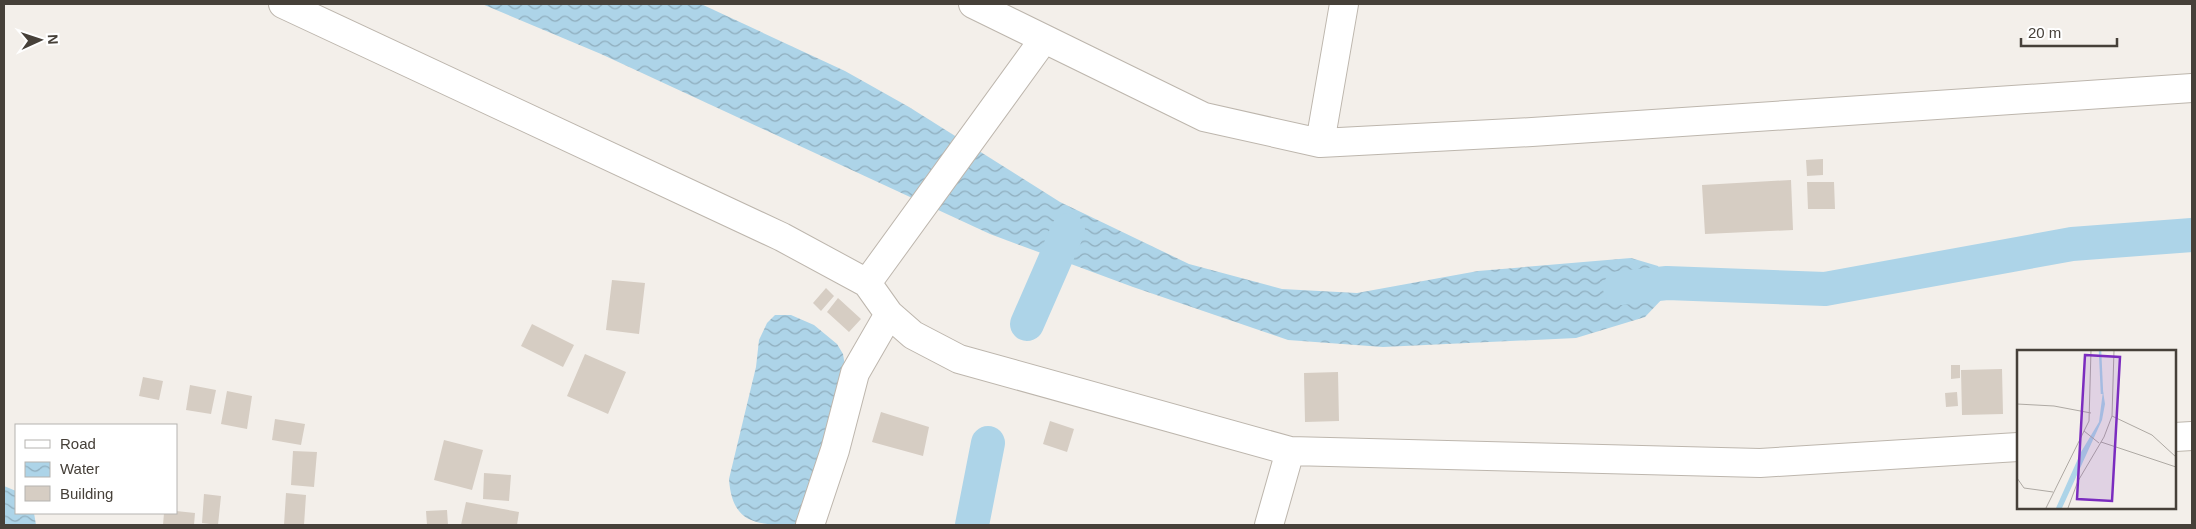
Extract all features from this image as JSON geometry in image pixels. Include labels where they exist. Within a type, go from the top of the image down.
[{"type":"street","points":[[283,4],[782,237],[867,283],[889,314],[913,335],[959,359],[1290,451],[1760,462],[2017,447]]},
{"type":"street","points":[[973,4],[1204,117],[1320,143],[1532,132],[2192,88]]},
{"type":"street","points":[[1320,143],[1344,4]]},
{"type":"street","points":[[867,283],[1044,39]]},
{"type":"street","points":[[810,525],[835,450],[855,373],[889,314]]},
{"type":"street","points":[[2176,437],[2192,436]]},
{"type":"street","points":[[1269,525],[1290,451]]},
{"type":"water","points":[[482,4],[701,4],[845,71],[909,107],[1060,202],[1189,264],[1282,289],[1357,293],[1478,271],[1631,258],[1658,266],[1667,283],[1664,297],[1645,317],[1576,338],[1383,347],[1288,340],[1133,287],[990,234],[601,54]]},
{"type":"water","points":[[775,315],[791,315],[814,325],[837,344],[843,354],[846,372],[805,514],[796,525],[759,523],[741,514],[735,506],[729,479],[756,367],[759,340],[767,323]]},
{"type":"water","points":[[4,486],[15,491],[15,514],[34,514],[36,525],[4,525]]},
{"type":"building","points":[[1823,159],[1823,175],[1807,176],[1806,160]]},
{"type":"building","points":[[1791,180],[1793,230],[1705,234],[1702,185]]},
{"type":"building","points":[[1807,182],[1834,182],[1835,209],[1808,209]]},
{"type":"building","points":[[612,280],[645,283],[639,334],[606,330]]},
{"type":"building","points":[[826,288],[834,296],[821,311],[813,303]]},
{"type":"building","points":[[838,298],[861,319],[849,332],[827,312]]},
{"type":"building","points":[[532,324],[574,345],[563,367],[521,346]]},
{"type":"building","points":[[585,354],[626,372],[608,414],[567,396]]},
{"type":"building","points":[[1951,365],[1960,365],[1960,378],[1951,379]]},
{"type":"building","points":[[2002,369],[2003,414],[1962,415],[1961,370]]},
{"type":"building","points":[[1338,372],[1339,421],[1305,422],[1304,373]]},
{"type":"building","points":[[143,377],[163,381],[159,400],[139,396]]},
{"type":"building","points":[[190,385],[216,390],[211,414],[186,410]]},
{"type":"building","points":[[227,391],[252,396],[247,429],[221,424]]},
{"type":"building","points":[[1957,392],[1958,406],[1946,407],[1945,393]]},
{"type":"building","points":[[881,412],[929,427],[923,456],[872,442]]},
{"type":"building","points":[[275,419],[305,424],[301,445],[272,440]]},
{"type":"building","points":[[1050,421],[1074,429],[1067,452],[1043,444]]},
{"type":"building","points":[[444,440],[483,450],[472,490],[434,480]]},
{"type":"building","points":[[293,451],[317,452],[314,487],[291,485]]},
{"type":"building","points":[[484,473],[511,475],[509,501],[483,499]]},
{"type":"building","points":[[286,493],[306,495],[304,525],[284,525]]},
{"type":"building","points":[[204,494],[221,496],[218,525],[202,523]]},
{"type":"building","points":[[466,502],[519,512],[517,525],[461,525]]},
{"type":"building","points":[[447,510],[448,525],[427,525],[426,511]]},
{"type":"building","points":[[178,511],[195,513],[194,525],[163,525],[164,514],[178,514]]},
{"type":"waterway","points":[[1027,324],[1068,230]]},
{"type":"waterway","points":[[1620,288],[1667,283],[1825,289],[2072,244],[2192,235]]},
{"type":"waterway","points":[[972,525],[988,443]]}]
